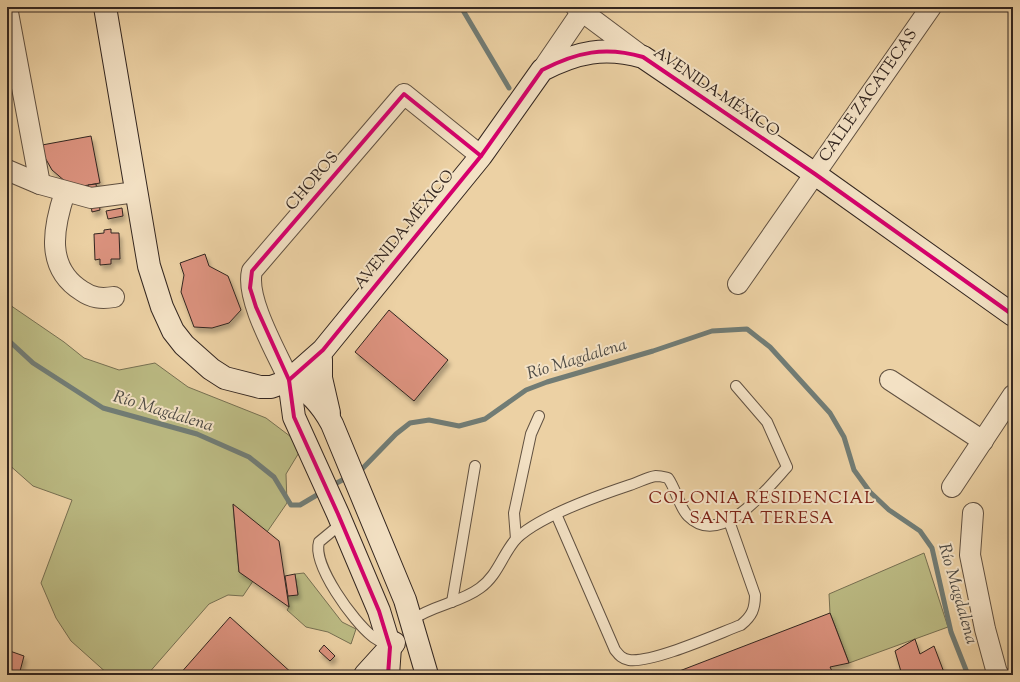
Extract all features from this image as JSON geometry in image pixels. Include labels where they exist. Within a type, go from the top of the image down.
[{"type":"street","points":[[7,7],[40,184]]},
{"type":"street","name":"AVENIDA MÉXICO","points":[[105,7],[149,266],[154,284],[162,307],[173,331],[198,359],[225,378],[260,387],[271,387],[289,380],[322,355],[481,156],[542,70],[558,62],[591,52],[626,52],[643,57],[815,174],[1013,315]]},
{"type":"street","name":"CALLE ZACATECAS","points":[[738,284],[931,7]]},
{"type":"street","points":[[542,70],[581,8],[643,57]]},
{"type":"street","name":"CHOPOS","points":[[289,380],[256,307],[250,288],[252,271],[404,94],[481,156]]},
{"type":"street","points":[[7,170],[40,184],[65,192],[96,198],[136,192]]},
{"type":"street","points":[[65,192],[60,207],[55,234],[55,254],[58,267],[66,280],[87,295],[101,298],[114,297]]},
{"type":"street","points":[[322,355],[324,394],[332,424]]},
{"type":"street","points":[[289,380],[300,387],[321,405],[332,424],[412,620],[427,675]]},
{"type":"street","points":[[289,380],[294,417],[301,436],[340,518],[379,611],[390,647]]},
{"type":"street","points":[[890,380],[983,441]]},
{"type":"street","points":[[952,487],[1013,395]]},
{"type":"street","points":[[973,513],[970,555],[985,629],[997,673],[999,675]]},
{"type":"street","points":[[378,674],[390,647],[412,620]]},
{"type":"street","points":[[378,674],[419,644]]},
{"type":"lane","points":[[412,620],[422,613],[452,602],[480,588],[494,575],[507,551],[516,539],[556,514],[615,490],[655,476],[663,476],[668,478],[673,485],[686,514],[694,522],[704,526],[729,521],[750,506],[787,467],[766,422],[736,386]]},
{"type":"lane","points":[[516,539],[514,513],[531,434],[539,416]]},
{"type":"lane","points":[[452,602],[475,466]]},
{"type":"lane","points":[[556,514],[615,650],[621,658],[630,660],[653,658],[741,625],[751,616],[755,605],[755,595],[729,521]]},
{"type":"lane","points":[[340,518],[319,542],[319,557],[341,602],[372,636],[390,647]]},
{"type":"shaded area","points":[[7,303],[64,342],[84,358],[119,370],[155,363],[188,387],[266,418],[303,446],[286,474],[287,503],[267,532],[233,505],[239,572],[253,581],[243,596],[228,595],[209,604],[147,675],[109,675],[71,641],[56,618],[41,583],[72,500],[33,486],[7,463]]},
{"type":"shaded area","points":[[924,553],[948,627],[849,663],[830,613],[829,594]]},
{"type":"shaded area","points":[[304,573],[342,622],[356,629],[351,644],[328,632],[306,627],[287,610],[289,607],[288,596],[298,594],[295,574]]},
{"type":"building","points":[[91,136],[100,183],[83,186],[66,182],[52,170],[43,154],[42,145]]},
{"type":"building","points":[[96,184],[100,210],[92,212],[88,185]]},
{"type":"building","points":[[122,208],[123,216],[108,219],[106,211]]},
{"type":"building","points":[[111,229],[111,233],[119,233],[120,259],[111,259],[111,264],[100,265],[100,259],[95,260],[94,234],[104,233],[104,230]]},
{"type":"building","points":[[205,254],[209,266],[228,276],[241,310],[229,323],[212,328],[194,327],[181,292],[184,275],[180,263]]},
{"type":"building","points":[[389,310],[448,360],[414,401],[355,352]]},
{"type":"building","points":[[233,504],[279,541],[289,607],[239,572]]},
{"type":"building","points":[[295,574],[298,595],[288,596],[285,576]]},
{"type":"building","points":[[830,613],[849,663],[830,667],[834,675],[815,675],[814,672],[806,675],[669,675]]},
{"type":"building","points":[[230,617],[294,675],[179,675]]},
{"type":"building","points":[[915,639],[920,654],[934,646],[945,675],[902,675],[895,651]]},
{"type":"building","points":[[324,645],[335,656],[330,661],[319,651]]},
{"type":"building","points":[[7,650],[24,656],[19,675],[7,673]]},
{"type":"waterway","points":[[461,7],[509,88]]},
{"type":"waterway","name":"Río Magdalena","points":[[357,472],[362,469],[396,434],[410,423],[429,420],[459,426],[485,419],[526,390],[547,382],[653,351],[712,331],[747,329],[770,347],[830,413],[844,437],[854,470],[870,492],[889,510],[920,531],[932,548],[951,632],[968,675]]},
{"type":"waterway","name":"Río Magdalena","points":[[7,339],[33,363],[103,408],[197,434],[249,457],[274,477],[291,505],[300,505],[322,492]]},
{"type":"waterway","name":"Río Magdalena","points":[[331,486],[348,477]]},
{"type":"cycle path","points":[[289,380],[323,350],[481,156],[542,70],[567,59],[591,53],[616,52],[643,57],[815,174],[1013,315]]},
{"type":"cycle path","points":[[388,675],[390,647],[379,611],[338,514],[294,417],[289,380],[256,307],[250,288],[252,271],[404,94],[481,156]]},
{"type":"district","name":"COLONIA RESIDENCIAL SANTA TERESA","points":[[762,509]]}]
